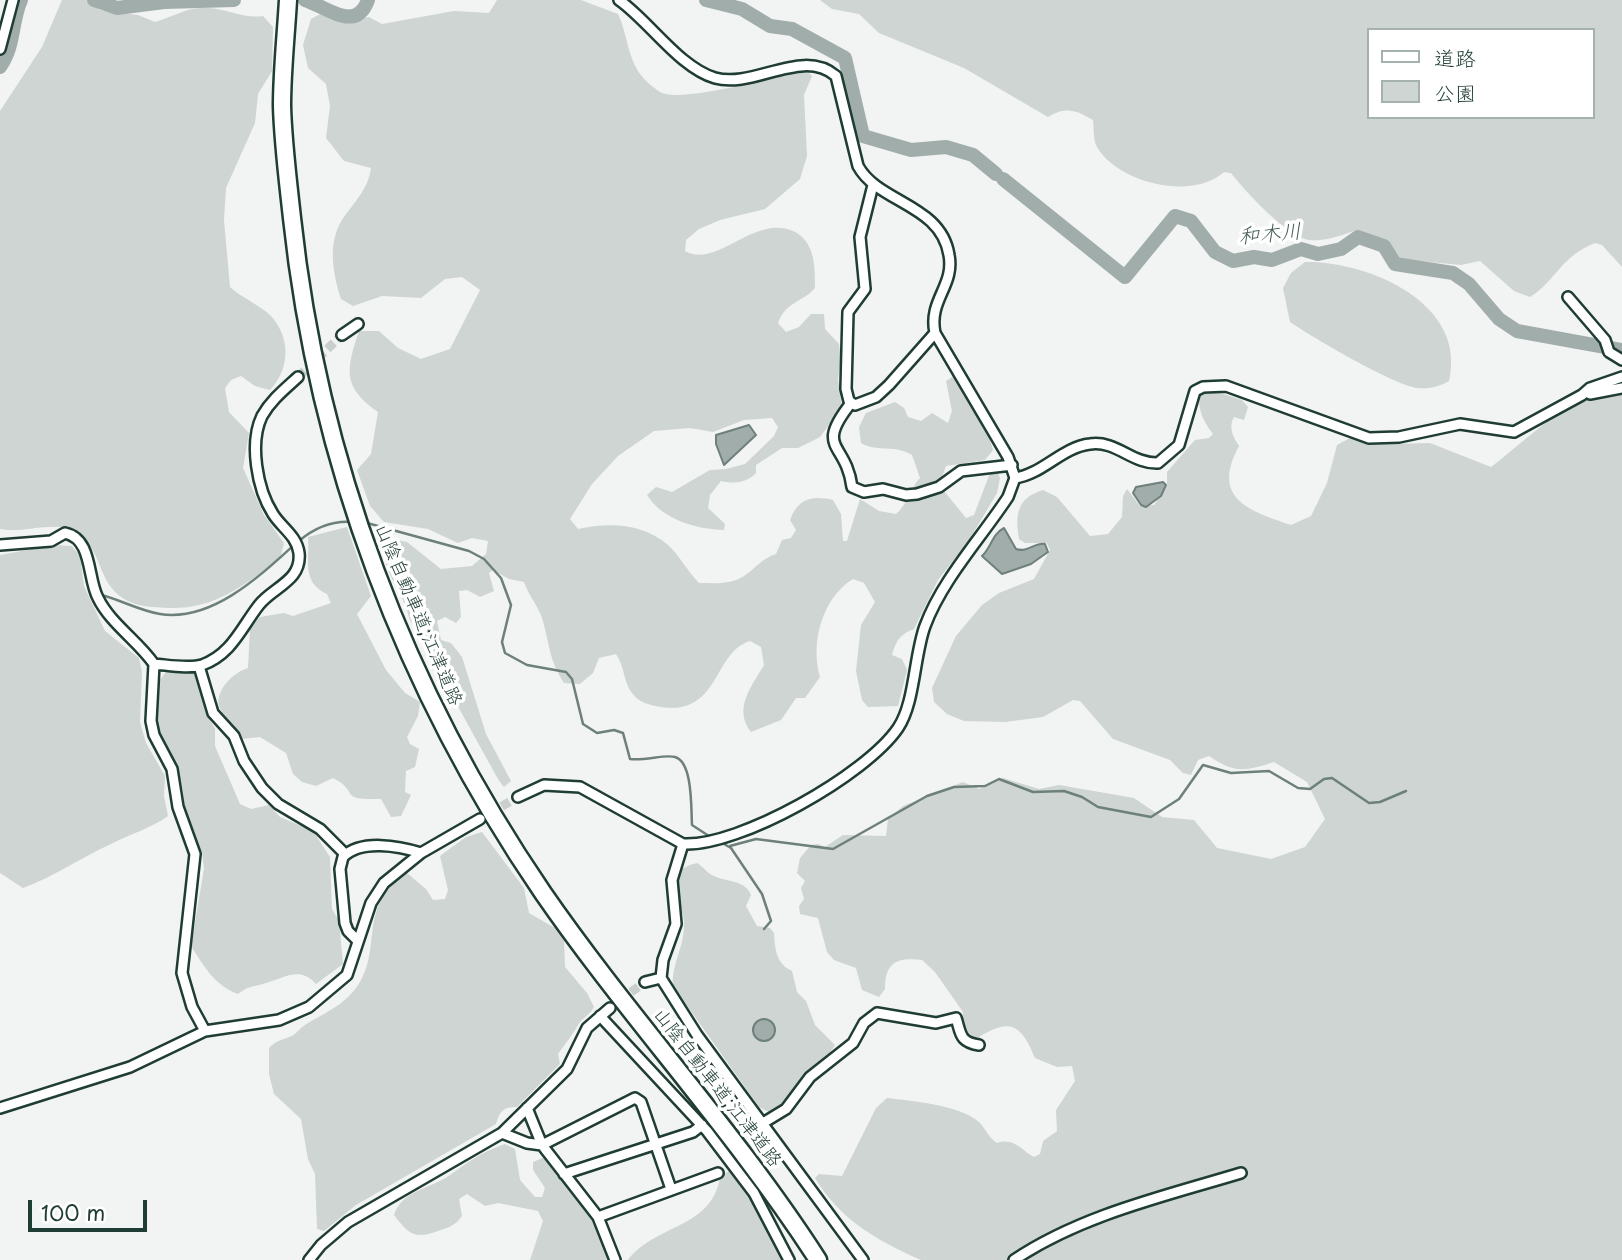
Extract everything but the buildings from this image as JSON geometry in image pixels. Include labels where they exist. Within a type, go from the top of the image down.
[{"type":"highway","name":"山陰自動車道;江津道路","points":[[288,0],[284,74],[286,165],[300,297],[334,449],[381,586],[437,716],[518,855],[595,965],[753,1167],[818,1260]]},
{"type":"street","points":[[0,49],[13,0]]},
{"type":"street","points":[[518,797],[544,785],[580,787],[683,844],[711,843],[791,809],[834,784],[888,740],[904,716],[919,648],[935,604],[1008,497],[1015,478],[1012,465],[936,333],[933,309],[950,272],[946,241],[917,208],[873,185],[858,166],[839,81],[829,70],[805,66],[732,80],[716,78],[698,70],[619,0]]},
{"type":"street","points":[[851,403],[846,389],[848,312],[865,289],[860,237],[873,185]]},
{"type":"street","points":[[1568,297],[1608,347],[1622,360]]},
{"type":"street","points":[[342,335],[358,324]]},
{"type":"street","points":[[851,403],[859,404],[876,397],[936,333]]},
{"type":"street","points":[[154,664],[199,666],[231,647],[261,602],[293,577],[298,565],[296,544],[267,503],[256,455],[263,415],[273,400],[298,377]]},
{"type":"street","points":[[1582,396],[1590,388],[1622,377]]},
{"type":"street","points":[[1015,478],[1029,475],[1088,444],[1108,444],[1140,461],[1158,463],[1179,445],[1195,391],[1203,387],[1226,386],[1369,438],[1399,437],[1460,424],[1514,432],[1582,396],[1622,388]]},
{"type":"street","points":[[851,403],[836,421],[833,436],[835,447],[848,465],[852,487],[860,491],[883,489],[906,495],[917,494],[939,487],[961,471],[1012,465]]},
{"type":"street","points":[[0,545],[71,534],[82,547],[96,594],[154,664],[151,710],[154,735],[172,769],[177,807],[195,854],[182,973],[192,1007],[205,1031]]},
{"type":"street","points":[[199,666],[213,713],[234,736],[244,761],[262,788],[278,804],[320,829],[345,855]]},
{"type":"street","points":[[0,1108],[130,1067],[205,1031],[279,1020],[309,1007],[347,975],[377,892],[393,874],[421,853],[480,819]]},
{"type":"street","points":[[683,844],[672,880],[676,924],[663,960],[661,978],[697,1035],[863,1260]]},
{"type":"street","points":[[358,941],[351,935],[345,923],[340,869],[345,855],[362,847],[406,848],[421,853]]},
{"type":"street","points":[[645,982],[661,978]]},
{"type":"street","points":[[309,1260],[321,1245],[348,1223],[502,1133],[567,1069],[583,1035],[610,1008]]},
{"type":"street","points":[[763,1123],[786,1109],[810,1077],[830,1059],[846,1050],[864,1023],[877,1013],[936,1023],[956,1018],[960,1036],[965,1042],[979,1045]]},
{"type":"street","points":[[600,1016],[702,1125],[754,1193],[789,1260]]},
{"type":"street","points":[[502,1133],[527,1143],[542,1145],[635,1098],[641,1102],[671,1189]]},
{"type":"street","points":[[527,1108],[542,1145],[598,1217],[615,1260]]},
{"type":"street","points":[[564,1174],[693,1132],[702,1125]]},
{"type":"street","points":[[598,1217],[718,1173]]},
{"type":"street","points":[[1014,1260],[1050,1238],[1082,1225],[1241,1173]]},
{"type":"green space","points":[[62,0],[86,0],[100,10],[138,15],[155,22],[194,9],[215,9],[263,16],[273,27],[272,71],[258,94],[255,123],[226,188],[224,220],[230,287],[271,316],[282,334],[286,353],[281,373],[270,390],[255,386],[241,376],[231,380],[225,388],[229,412],[249,433],[243,468],[264,515],[284,543],[276,562],[247,583],[220,598],[190,607],[147,606],[122,598],[108,583],[87,541],[74,531],[57,527],[0,529],[0,111],[42,47]]},
{"type":"green space","points":[[497,0],[581,0],[618,14],[637,69],[648,83],[662,93],[673,95],[710,92],[806,70],[812,76],[804,95],[807,156],[800,179],[765,209],[720,220],[699,229],[686,240],[685,251],[697,255],[710,253],[764,229],[778,228],[800,235],[812,255],[815,288],[785,310],[778,323],[786,332],[799,327],[811,314],[824,314],[825,329],[839,344],[841,358],[838,379],[842,407],[820,437],[798,448],[782,448],[756,465],[756,473],[744,481],[721,481],[710,495],[708,508],[725,524],[724,530],[681,522],[662,511],[647,495],[656,487],[672,492],[710,470],[745,464],[774,436],[778,427],[772,418],[744,420],[713,432],[690,428],[654,431],[618,456],[592,484],[570,519],[578,529],[614,525],[648,532],[668,545],[699,583],[722,583],[739,579],[766,558],[776,554],[782,540],[791,538],[796,530],[790,520],[797,507],[806,500],[833,500],[841,514],[843,541],[847,541],[860,499],[879,511],[896,514],[920,478],[912,455],[861,443],[859,427],[866,413],[895,402],[904,408],[908,417],[921,421],[932,413],[948,423],[952,411],[946,381],[954,376],[989,436],[993,450],[985,460],[946,466],[940,482],[944,491],[966,518],[974,515],[990,473],[997,471],[1000,478],[997,493],[968,542],[938,580],[914,629],[902,636],[895,646],[892,655],[902,659],[907,670],[898,706],[868,707],[862,700],[856,671],[861,625],[875,602],[864,583],[853,579],[833,598],[821,622],[817,650],[820,677],[805,698],[796,698],[781,720],[751,732],[746,723],[744,706],[749,690],[764,665],[761,647],[750,641],[738,647],[705,693],[695,702],[680,707],[661,707],[638,699],[629,688],[616,654],[599,658],[593,673],[580,684],[564,683],[552,658],[540,614],[524,582],[509,579],[493,570],[489,573],[494,591],[480,597],[467,590],[459,591],[461,617],[456,623],[445,617],[437,621],[441,640],[451,643],[462,657],[486,734],[511,781],[504,787],[498,779],[409,618],[385,559],[388,538],[407,542],[441,569],[472,566],[486,554],[488,541],[472,538],[458,543],[428,529],[384,522],[370,506],[357,470],[371,454],[378,412],[358,394],[350,377],[351,357],[359,331],[379,331],[398,348],[421,359],[450,349],[480,290],[462,277],[445,279],[421,298],[382,296],[353,306],[341,299],[334,269],[334,239],[342,220],[364,189],[371,168],[344,161],[326,138],[330,106],[326,84],[308,68],[303,45],[311,19],[324,12],[345,22],[369,17],[382,24],[454,11],[489,13]]},
{"type":"green space","points":[[820,0],[1622,0],[1622,267],[1602,245],[1595,243],[1574,255],[1530,297],[1514,291],[1480,261],[1461,265],[1399,259],[1385,242],[1357,230],[1327,239],[1309,240],[1278,222],[1231,173],[1224,172],[1210,181],[1194,185],[1156,184],[1138,178],[1107,160],[1097,147],[1093,120],[1066,110],[1048,117],[964,68],[879,33],[859,14],[832,9]]},
{"type":"green space","points":[[1305,262],[1357,269],[1408,292],[1428,309],[1443,329],[1451,353],[1449,381],[1430,388],[1407,385],[1354,360],[1290,322],[1283,288],[1291,273]]},
{"type":"green space","points":[[1211,390],[1242,400],[1248,407],[1244,420],[1234,417],[1231,424],[1233,436],[1239,446],[1231,464],[1229,479],[1232,491],[1249,508],[1291,525],[1311,516],[1327,483],[1337,445],[1350,438],[1389,444],[1430,443],[1491,467],[1569,407],[1604,394],[1622,393],[1622,1260],[921,1260],[861,1228],[836,1206],[815,1178],[819,1174],[842,1176],[876,1108],[887,1098],[935,1105],[971,1116],[997,1143],[1013,1143],[1034,1157],[1040,1154],[1043,1141],[1057,1131],[1056,1110],[1075,1081],[1072,1066],[1057,1067],[1035,1058],[1024,1036],[1012,1027],[996,1028],[974,1040],[968,1039],[961,1028],[963,1012],[935,972],[922,960],[905,960],[894,964],[887,973],[885,989],[879,997],[862,990],[856,968],[834,960],[827,952],[818,918],[800,914],[799,906],[804,899],[801,888],[805,881],[797,873],[800,858],[811,845],[825,847],[843,835],[886,836],[888,819],[903,806],[963,782],[979,789],[1003,778],[1039,789],[1059,785],[1134,798],[1162,817],[1194,820],[1217,848],[1271,859],[1305,847],[1325,819],[1307,782],[1274,762],[1240,769],[1226,766],[1209,756],[1198,760],[1191,775],[1183,773],[1170,760],[1113,739],[1080,701],[1073,700],[1043,717],[1005,722],[964,721],[947,714],[934,702],[932,688],[956,636],[982,605],[999,593],[1034,579],[1050,550],[1047,543],[1025,543],[1019,539],[1017,522],[1023,502],[1043,490],[1057,497],[1090,536],[1108,534],[1122,517],[1123,496],[1127,489],[1140,506],[1154,505],[1167,486],[1167,472],[1195,440],[1209,438],[1213,434],[1206,425],[1199,405],[1199,394]]},
{"type":"green space","points":[[347,527],[371,596],[357,614],[386,670],[405,693],[420,702],[418,716],[407,737],[410,744],[419,749],[415,767],[406,771],[405,792],[411,795],[401,816],[391,817],[381,799],[353,796],[333,778],[316,786],[302,782],[293,774],[286,753],[260,737],[241,739],[219,706],[220,694],[227,682],[248,668],[250,628],[260,617],[284,613],[293,616],[331,603],[327,594],[313,583],[310,577],[308,537]]},
{"type":"green space","points":[[54,545],[72,546],[80,556],[84,586],[105,631],[139,658],[142,672],[140,722],[146,743],[165,776],[164,796],[168,816],[23,888],[0,873],[0,555]]},
{"type":"green space","points":[[169,668],[197,674],[205,711],[215,729],[215,746],[240,804],[251,809],[269,805],[280,817],[313,831],[330,857],[332,909],[339,921],[343,964],[316,984],[310,978],[297,974],[250,987],[238,994],[216,980],[191,946],[204,869],[202,852],[185,819],[183,791],[176,767],[161,740],[155,722],[156,685]]},
{"type":"green space","points":[[482,832],[524,888],[529,913],[555,928],[564,941],[565,967],[587,993],[594,1007],[558,1054],[560,1064],[517,1107],[503,1111],[496,1124],[356,1205],[324,1231],[317,1229],[315,1174],[308,1159],[301,1119],[274,1094],[269,1074],[269,1048],[337,1006],[357,987],[367,966],[377,909],[398,878],[407,873],[426,889],[433,900],[445,899],[448,890],[440,856],[466,837]]},
{"type":"green space","points":[[697,863],[710,874],[739,883],[748,890],[751,895],[746,906],[757,926],[770,928],[774,933],[776,950],[783,964],[792,971],[797,992],[806,1001],[815,1025],[835,1045],[795,1093],[769,1112],[759,1107],[673,986],[674,970],[684,931],[676,880],[682,870]]},
{"type":"green space","points":[[505,1144],[515,1149],[520,1180],[535,1197],[542,1197],[545,1188],[533,1170],[533,1162],[545,1157],[555,1168],[597,1229],[610,1256],[606,1260],[530,1260],[543,1221],[538,1211],[498,1203],[485,1206],[467,1194],[459,1199],[462,1216],[452,1226],[430,1234],[413,1234],[394,1215],[403,1201],[416,1191],[440,1181],[481,1154]]},
{"type":"green space","points":[[729,1171],[749,1195],[783,1260],[628,1260],[639,1248],[694,1217],[706,1207],[715,1194],[720,1177]]},
{"type":"shaded area","points":[[749,425],[756,435],[724,465],[716,444],[716,435]]},
{"type":"shaded area","points":[[1163,482],[1166,485],[1161,496],[1146,507],[1141,505],[1133,493],[1136,487]]},
{"type":"shaded area","points":[[1004,528],[1016,549],[1024,550],[1045,544],[1048,552],[1031,564],[1002,574],[982,556]]},
{"type":"shaded area","points":[[764,1019],[772,1022],[775,1030],[772,1038],[764,1041],[756,1038],[753,1030],[756,1022]]},
{"type":"waterway","name":"和木川","points":[[0,67],[11,43],[21,0]]},
{"type":"waterway","name":"和木川","points":[[94,0],[117,8],[164,2],[234,0]]},
{"type":"waterway","name":"和木川","points":[[305,0],[349,17],[363,10],[368,0]]},
{"type":"waterway","name":"和木川","points":[[706,0],[742,9],[770,26],[792,29],[845,58],[863,136],[911,150],[946,147],[973,155],[996,174]]},
{"type":"waterway","name":"和木川","points":[[1003,179],[1125,277],[1175,216],[1191,221],[1215,252],[1233,261],[1254,257],[1272,260],[1301,249],[1318,254],[1341,249],[1358,237],[1384,246],[1395,264],[1453,273],[1469,284],[1499,319],[1517,331],[1622,350]]},
{"type":"waterway","points":[[299,541],[324,526],[354,522]]},
{"type":"waterway","points":[[367,523],[469,551],[484,559],[501,578],[511,605],[502,642],[505,653],[527,665],[566,672],[572,679],[583,724],[597,733],[614,730],[623,733],[630,759],[671,756],[681,761],[690,787],[692,825],[712,838]]},
{"type":"waterway","points":[[29,539],[53,536]]},
{"type":"waterway","points":[[63,538],[75,544],[83,557]]},
{"type":"waterway","points":[[98,594],[160,614],[179,615],[198,611],[216,604],[250,583],[294,545]]},
{"type":"waterway","points":[[88,580],[92,593]]},
{"type":"waterway","points":[[730,846],[756,839],[833,849],[927,796],[954,787],[985,786],[999,779],[1033,792],[1064,791],[1082,797],[1098,807],[1151,817],[1179,799],[1203,765],[1231,773],[1269,771],[1298,788],[1310,789],[1324,779],[1332,778],[1369,803],[1380,802],[1406,791]]},
{"type":"waterway","points":[[724,844],[731,848],[762,894],[771,921],[764,929]]},
{"type":"tunnel","points":[[298,377],[342,335]]},
{"type":"tunnel","points":[[490,813],[518,797]]},
{"type":"tunnel","points":[[620,1000],[645,982]]}]
